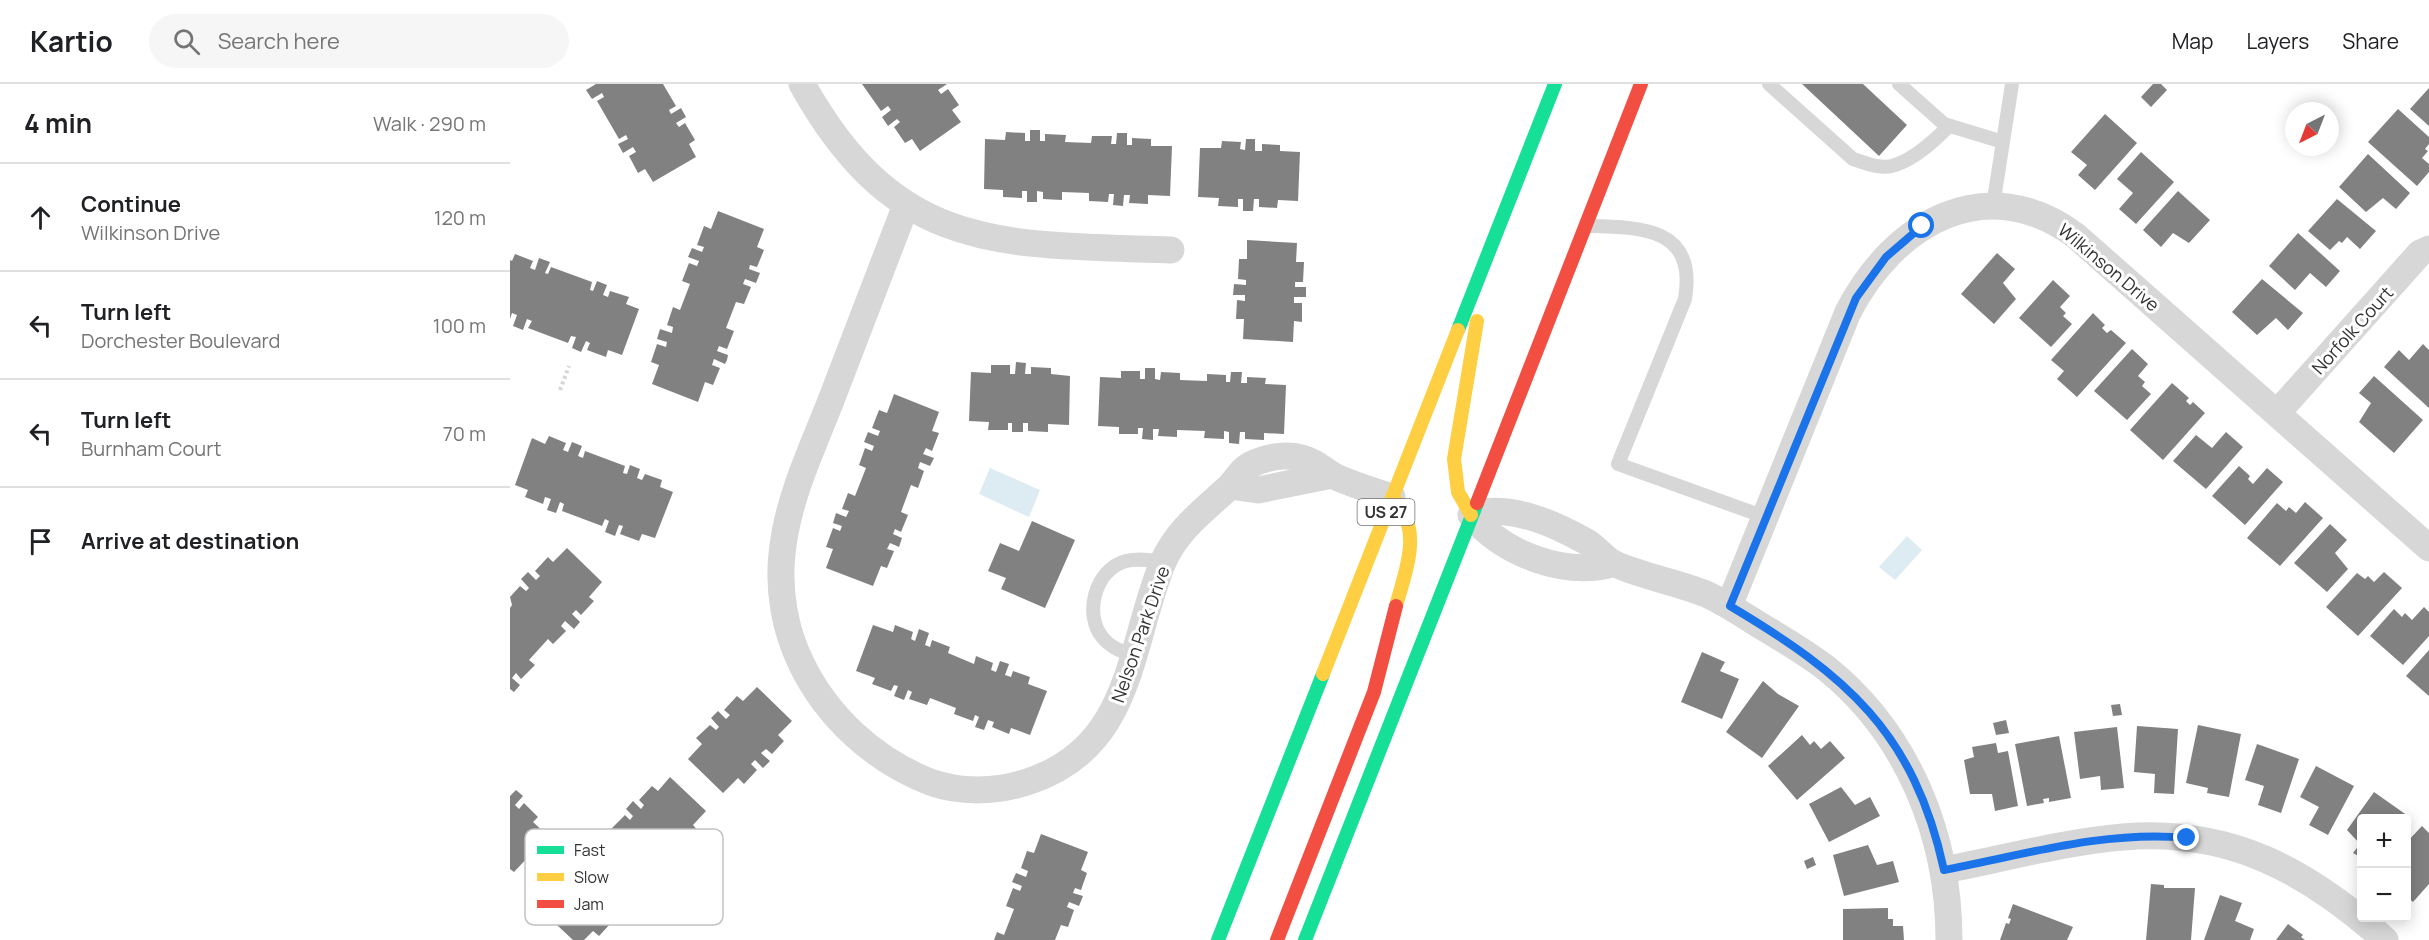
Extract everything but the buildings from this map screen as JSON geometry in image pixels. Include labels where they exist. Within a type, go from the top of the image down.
[{"type":"highway","name":"US 27","points":[[1218,940],[1555,84]]},
{"type":"highway","points":[[1305,940],[1641,84]]},
{"type":"highway","points":[[1471,515],[1458,492],[1454,459],[1488,257]]},
{"type":"highway","points":[[1277,940],[1381,670],[1412,538],[1407,514],[1392,497]]},
{"type":"street","points":[[802,84],[822,120],[850,156],[906,205],[961,232],[1004,242],[1171,250]]},
{"type":"street","name":"Nelson Park Drive","points":[[906,205],[800,481],[784,535],[781,576],[782,596],[792,643],[806,672],[823,699],[845,725],[890,762],[934,783],[978,790],[1007,787],[1036,779],[1078,753],[1112,715],[1122,695],[1163,562],[1187,524],[1230,486],[1249,465],[1294,454],[1312,461],[1332,475],[1392,497]]},
{"type":"street","name":"Wilkinson Drive","points":[[1730,606],[1848,312],[1864,284],[1896,247],[1922,226],[1965,208],[1993,206],[2032,211],[2066,229],[2429,548]]},
{"type":"street","name":"Norfolk Court","points":[[2277,413],[2420,253],[2429,249]]},
{"type":"street","points":[[1471,515],[1496,510],[1523,515],[1588,543],[1613,564],[1706,594],[1730,606],[1818,662],[1854,694],[1880,724],[1901,756],[1932,822],[1944,870],[1949,907],[1949,940]]},
{"type":"street","points":[[1944,870],[2108,838],[2140,836],[2187,838],[2238,849],[2289,870],[2337,898],[2385,940]]},
{"type":"lane","points":[[1769,84],[1853,159],[1870,165],[1894,166],[1934,142],[1949,126]]},
{"type":"lane","points":[[1899,84],[1949,126],[2003,142]]},
{"type":"lane","points":[[1993,206],[2012,84]]},
{"type":"lane","points":[[1585,225],[1644,229],[1666,236],[1681,254],[1689,278],[1685,299],[1618,464],[1765,517]]},
{"type":"lane","points":[[1135,656],[1119,650],[1102,638],[1092,611],[1096,593],[1106,575],[1124,561],[1145,559],[1163,562]]},
{"type":"path","points":[[560,390],[569,366]]},
{"type":"shaded area","points":[[990,468],[1040,490],[1029,517],[979,494]]},
{"type":"shaded area","points":[[1907,536],[1922,550],[1895,580],[1879,567]]},
{"type":"traffic: fast","points":[[1458,330],[1555,84]]},
{"type":"traffic: fast","points":[[1305,940],[1477,503]]},
{"type":"traffic: fast","points":[[1218,940],[1323,674]]},
{"type":"traffic: slow","points":[[1471,515],[1458,492],[1454,459],[1477,321]]},
{"type":"traffic: slow","points":[[1323,674],[1458,330]]},
{"type":"traffic: slow","points":[[1392,497],[1402,509],[1408,522],[1410,535],[1408,563],[1396,606]]},
{"type":"traffic: jam","points":[[1477,503],[1641,84]]},
{"type":"traffic: jam","points":[[1277,940],[1374,692],[1396,606]]},
{"type":"route","points":[[1922,226],[1886,257],[1864,284],[1848,312],[1730,606],[1810,656],[1854,694],[1880,724],[1901,756],[1923,799],[1932,822],[1944,870],[2108,838],[2140,836],[2187,838]]}]
